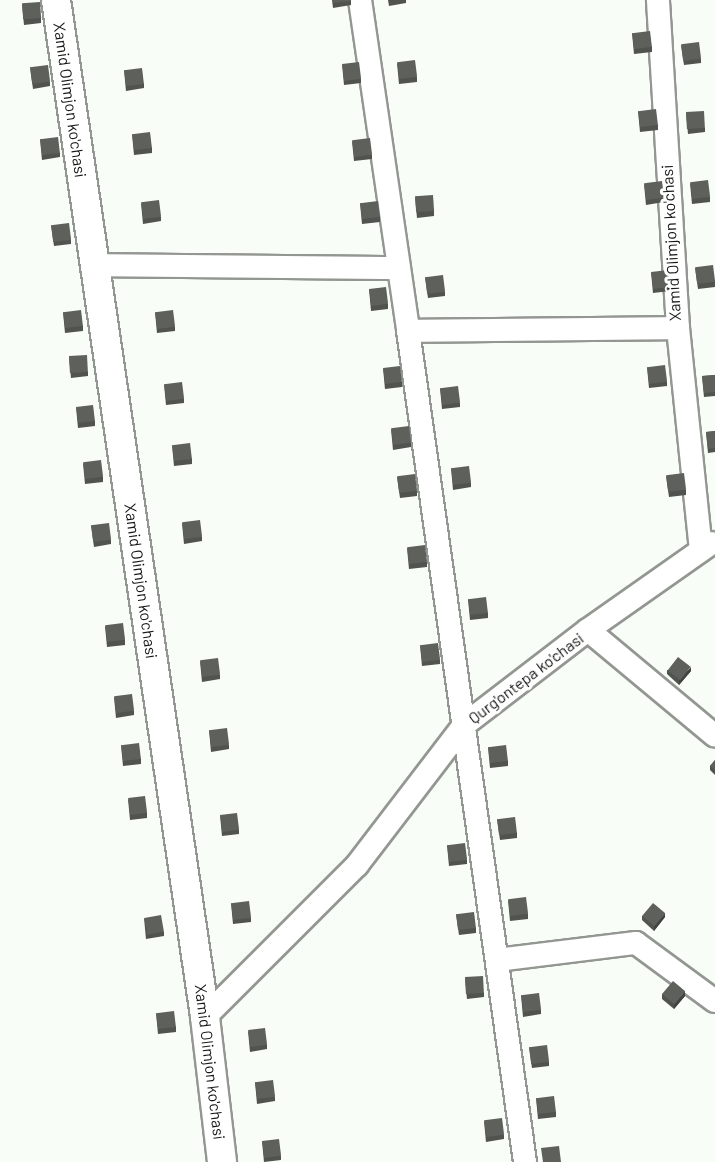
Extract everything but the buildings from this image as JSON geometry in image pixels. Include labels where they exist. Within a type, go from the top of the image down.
[{"type":"main road","name":"Xamid Olimjon ko'chasi","points":[[56,0],[206,1017],[222,1162]]},
{"type":"street","points":[[360,0],[525,1162]]},
{"type":"street","name":"Xamid Olimjon ko'chasi","points":[[408,331],[678,328],[658,0]]},
{"type":"street","points":[[94,265],[399,268]]},
{"type":"street","points":[[678,328],[708,545]]},
{"type":"street","name":"Qurg'ontepa ko'chasi","points":[[206,1017],[357,865],[464,725],[588,630],[708,545]]},
{"type":"street","name":"Qurg'ontepa ko'chasi","points":[[588,630],[715,736]]},
{"type":"street","points":[[497,960],[636,944],[715,1001]]}]
